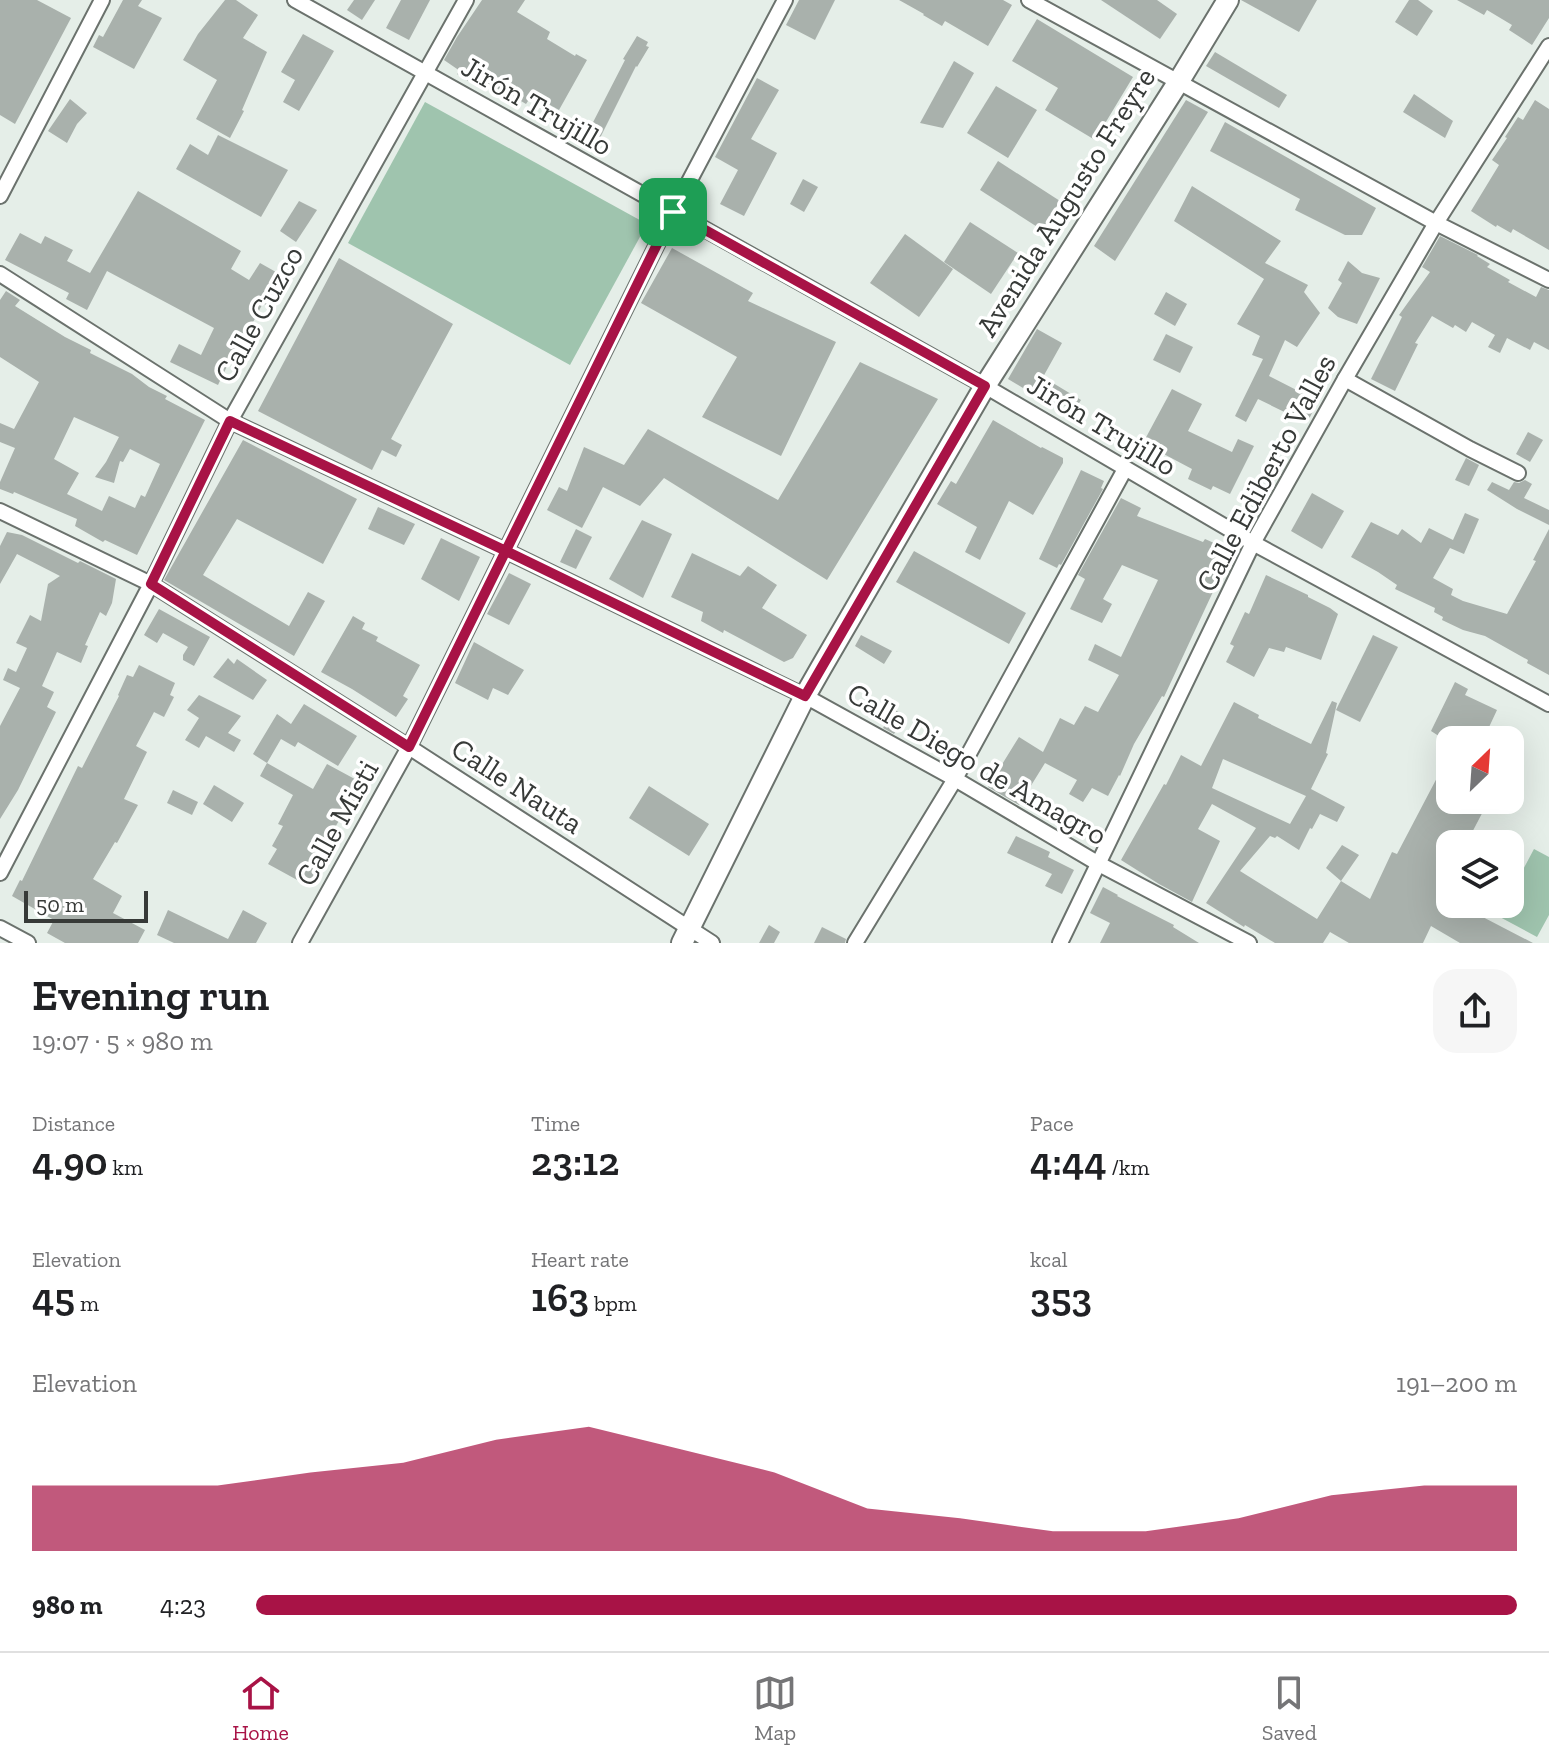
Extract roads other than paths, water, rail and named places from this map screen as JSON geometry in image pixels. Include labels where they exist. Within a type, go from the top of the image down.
[{"type":"main road","name":"Avenida Augusto Freyre","points":[[686,936],[805,696],[985,386],[1228,0]]},
{"type":"street","points":[[0,196],[102,0]]},
{"type":"street","name":"Jirón Trujillo","points":[[295,0],[985,386],[1253,543],[1549,704]]},
{"type":"street","name":"Calle Cuzco","points":[[0,873],[151,584],[230,421],[466,0]]},
{"type":"street","name":"Calle Misti","points":[[300,943],[409,747],[673,212],[785,0]]},
{"type":"street","points":[[1029,0],[1436,223],[1549,280]]},
{"type":"street","name":"Calle Ediberto Valles","points":[[1060,943],[1253,543],[1436,223],[1549,46]]},
{"type":"street","name":"Calle Diego de Amagro","points":[[0,274],[230,421],[805,696],[1099,864],[1249,943]]},
{"type":"street","points":[[1345,379],[1518,473]]},
{"type":"street","points":[[855,943],[955,779],[1125,469]]},
{"type":"street","name":"Calle Nauta","points":[[2,517],[151,584],[409,747],[686,936],[712,943]]},
{"type":"street","points":[[0,928],[28,943]]}]
